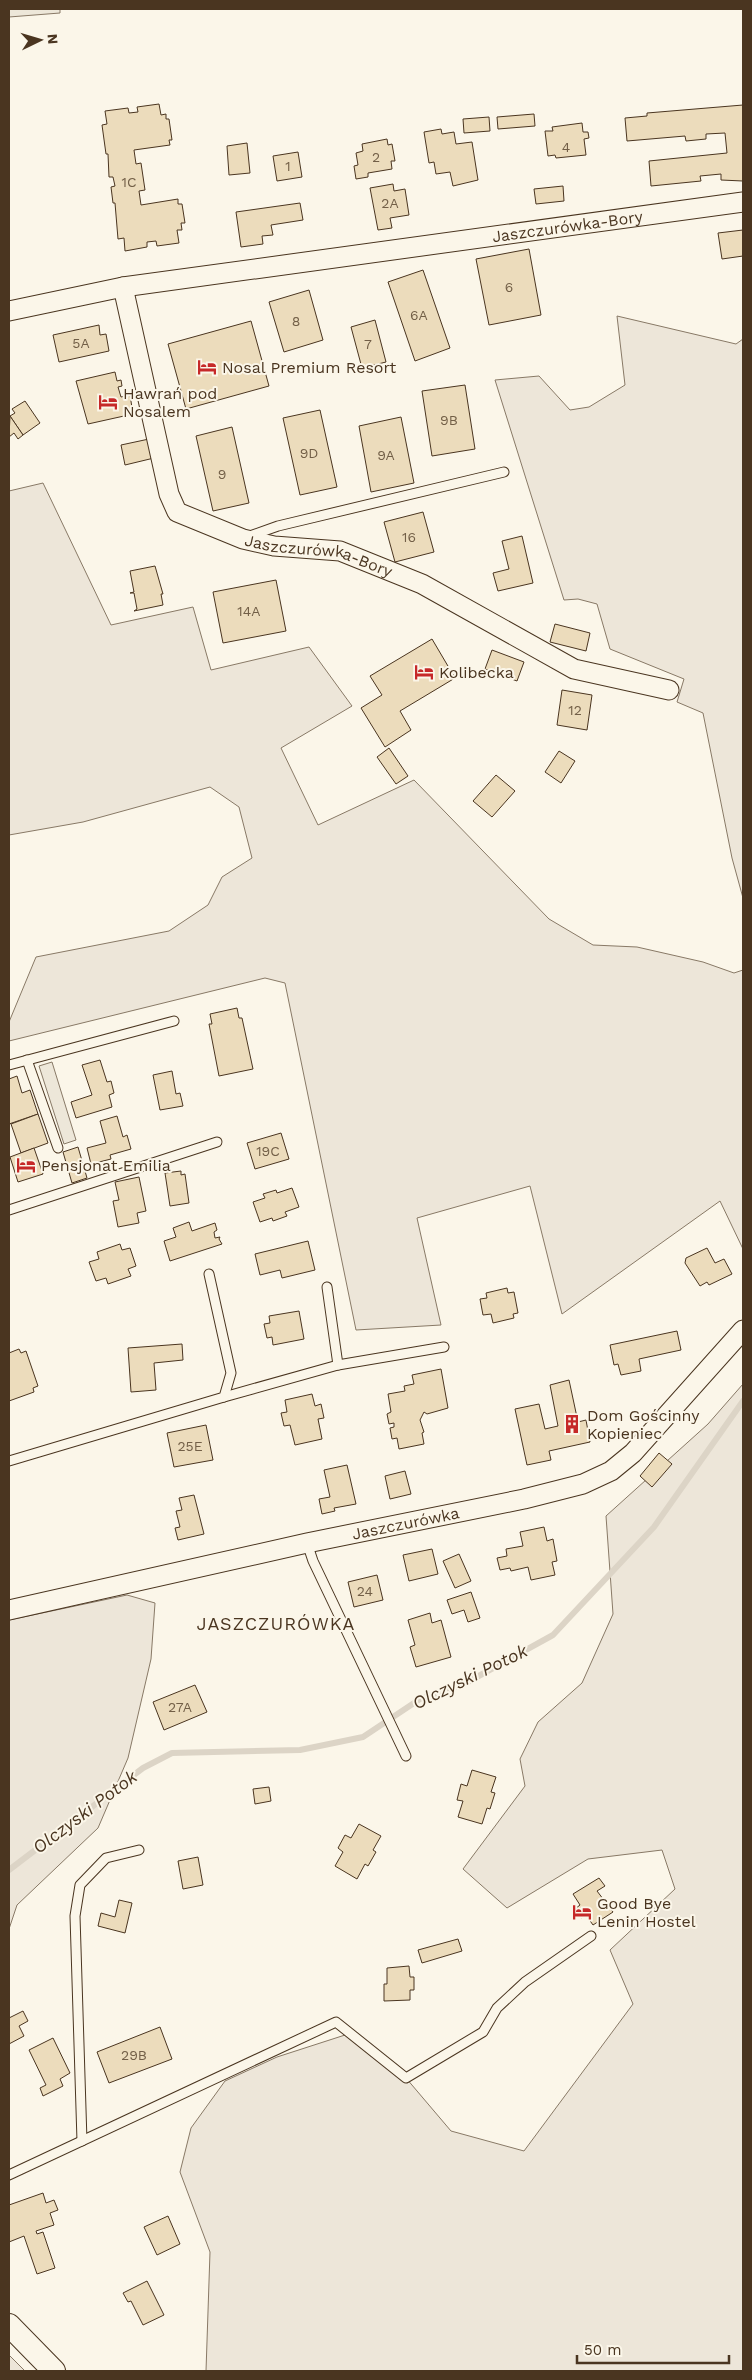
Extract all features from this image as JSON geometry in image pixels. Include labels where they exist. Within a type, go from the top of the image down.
[{"type":"street","name":"Jaszczurówka-Bory","points":[[9,311],[123,287],[743,202]]},
{"type":"street","name":"Jaszczurówka-Bory","points":[[123,287],[169,494],[177,512],[242,539],[274,546],[340,550],[422,584],[574,669],[669,690]]},
{"type":"street","name":"Jaszczurówka","points":[[9,1610],[307,1543],[550,1493],[597,1478],[621,1464],[646,1440],[743,1330]]},
{"type":"street","points":[[9,2325],[54,2371]]},
{"type":"lane","points":[[242,539],[278,526],[504,472]]},
{"type":"lane","points":[[9,1064],[174,1020]]},
{"type":"lane","points":[[27,1060],[58,1148]]},
{"type":"lane","points":[[9,1210],[217,1142]]},
{"type":"lane","points":[[209,1274],[231,1373],[224,1397]]},
{"type":"lane","points":[[327,1286],[338,1365]]},
{"type":"lane","points":[[9,1461],[338,1365],[444,1347]]},
{"type":"lane","points":[[307,1543],[313,1561],[406,1756]]},
{"type":"lane","points":[[82,2141],[75,1916],[80,1885],[106,1858],[139,1850]]},
{"type":"lane","points":[[9,2175],[336,2022],[406,2078],[483,2032],[497,2008],[525,1982],[591,1936]]},
{"type":"shaded area","points":[[9,9],[60,9],[60,13],[9,17]]},
{"type":"shaded area","points":[[617,316],[736,344],[743,339],[743,898],[732,858],[703,713],[677,702],[684,679],[610,649],[597,604],[578,599],[564,600],[495,380],[539,376],[570,410],[589,407],[625,385]]},
{"type":"shaded area","points":[[43,483],[111,625],[193,607],[211,670],[309,647],[352,706],[281,748],[318,825],[414,780],[549,919],[593,945],[637,947],[703,962],[734,973],[743,970],[743,1249],[720,1201],[562,1314],[530,1186],[417,1218],[441,1325],[356,1330],[285,983],[265,978],[9,1041],[9,1022],[36,957],[169,931],[208,905],[222,877],[252,858],[239,807],[210,787],[83,822],[9,835],[9,491]]},
{"type":"shaded area","points":[[52,1062],[76,1140],[64,1144],[39,1066]]},
{"type":"shaded area","points":[[743,1384],[743,2371],[206,2371],[210,2252],[180,2172],[191,2128],[225,2081],[277,2057],[345,2035],[406,2078],[451,2131],[524,2151],[633,2004],[610,1950],[675,1889],[662,1850],[588,1859],[507,1908],[463,1869],[525,1786],[520,1759],[538,1722],[582,1683],[613,1614],[606,1516],[708,1424]]},
{"type":"shaded area","points":[[127,1595],[155,1603],[151,1659],[128,1758],[98,1828],[17,1905],[9,1929],[9,1620]]},
{"type":"shaded area","points":[[9,2355],[25,2371],[9,2371]]},
{"type":"building","points":[[159,104],[161,115],[166,114],[166,119],[169,119],[172,140],[169,140],[170,145],[134,150],[136,164],[141,163],[145,190],[139,191],[141,205],[178,199],[178,204],[182,204],[185,223],[181,223],[182,230],[177,230],[179,243],[157,246],[156,241],[147,242],[147,247],[125,251],[124,238],[118,239],[115,203],[113,203],[111,187],[115,186],[113,177],[109,177],[108,154],[106,154],[102,125],[107,124],[105,111],[128,108],[129,113],[138,112],[137,107]]},
{"type":"building","points":[[743,105],[743,181],[721,180],[721,174],[700,176],[701,181],[651,186],[649,161],[727,153],[725,133],[706,134],[706,139],[686,141],[685,136],[627,141],[625,118],[647,116],[647,113]]},
{"type":"building","points":[[534,114],[535,126],[498,129],[497,117]]},
{"type":"building","points":[[489,117],[490,131],[464,133],[463,119]]},
{"type":"building","points":[[582,123],[583,132],[588,132],[589,138],[584,139],[586,155],[556,158],[555,155],[548,156],[545,131],[553,131],[552,127]]},
{"type":"building","points":[[441,129],[442,134],[454,132],[456,144],[472,142],[478,180],[453,186],[450,172],[436,174],[434,162],[429,163],[424,132]]},
{"type":"building","points":[[387,139],[388,145],[392,144],[395,161],[391,161],[392,169],[368,173],[368,177],[356,179],[354,166],[358,165],[356,153],[363,151],[362,144]]},
{"type":"building","points":[[247,143],[250,173],[229,175],[227,146]]},
{"type":"building","points":[[298,152],[302,177],[277,181],[273,156]]},
{"type":"building","points":[[393,184],[394,191],[405,189],[409,215],[390,218],[392,228],[378,230],[370,188]]},
{"type":"building","points":[[563,186],[564,201],[536,204],[534,189]]},
{"type":"building","points":[[300,203],[303,220],[271,225],[273,235],[262,236],[263,244],[241,247],[236,212]]},
{"type":"building","points":[[743,230],[743,256],[722,259],[718,233]]},
{"type":"building","points":[[529,249],[541,315],[489,325],[476,259]]},
{"type":"building","points":[[423,270],[450,348],[415,361],[388,282]]},
{"type":"building","points":[[309,290],[323,340],[284,352],[269,302]]},
{"type":"building","points":[[375,320],[386,362],[362,368],[351,327]]},
{"type":"building","points":[[251,321],[269,386],[186,409],[168,344]]},
{"type":"building","points":[[99,325],[100,335],[106,334],[109,351],[59,362],[53,335]]},
{"type":"building","name":"Hawrań pod Nosalem","points":[[115,372],[117,381],[121,380],[122,386],[118,387],[121,397],[130,395],[133,414],[88,424],[76,381]]},
{"type":"building","points":[[465,385],[475,449],[432,456],[422,391]]},
{"type":"building","points":[[25,401],[40,423],[23,435],[10,416],[15,413],[12,409]]},
{"type":"building","points":[[320,410],[337,487],[300,495],[283,418]]},
{"type":"building","points":[[10,416],[23,435],[18,439],[14,433],[9,437]]},
{"type":"building","points":[[401,417],[414,483],[371,492],[359,426]]},
{"type":"building","points":[[232,427],[249,503],[213,511],[196,436]]},
{"type":"building","points":[[149,439],[154,458],[125,465],[121,445]]},
{"type":"building","points":[[423,512],[434,552],[395,562],[384,522]]},
{"type":"building","points":[[522,536],[533,583],[498,591],[493,573],[509,569],[502,541]]},
{"type":"building","points":[[155,566],[163,594],[161,594],[163,605],[134,611],[137,609],[134,593],[130,593],[134,592],[130,571]]},
{"type":"building","points":[[276,580],[286,631],[223,643],[213,592]]},
{"type":"building","points":[[555,624],[590,633],[586,651],[550,642]]},
{"type":"building","points":[[432,639],[455,678],[400,711],[411,730],[385,747],[361,708],[382,695],[370,676]]},
{"type":"building","points":[[492,650],[524,662],[517,681],[485,669]]},
{"type":"building","points":[[562,690],[592,695],[587,730],[557,725]]},
{"type":"building","points":[[389,748],[408,776],[396,784],[377,757]]},
{"type":"building","points":[[559,751],[575,761],[561,783],[545,772]]},
{"type":"building","points":[[496,775],[515,791],[492,817],[473,801]]},
{"type":"building","points":[[237,1008],[239,1018],[242,1018],[253,1069],[219,1076],[209,1024],[212,1024],[210,1014]]},
{"type":"building","points":[[100,1060],[107,1082],[111,1081],[114,1093],[109,1095],[112,1107],[76,1118],[71,1102],[92,1095],[82,1065]]},
{"type":"building","points":[[172,1071],[176,1094],[180,1093],[183,1106],[160,1110],[153,1075]]},
{"type":"building","points":[[17,1076],[22,1093],[30,1090],[38,1114],[9,1124],[9,1079]]},
{"type":"building","points":[[38,1114],[48,1143],[21,1153],[11,1124]]},
{"type":"building","points":[[117,1116],[123,1137],[127,1135],[131,1149],[110,1155],[111,1159],[91,1164],[87,1148],[106,1143],[100,1121]]},
{"type":"building","points":[[281,1133],[289,1159],[255,1169],[247,1143]]},
{"type":"building","points":[[78,1147],[87,1178],[72,1183],[63,1152]]},
{"type":"building","name":"Pensjonat Emilia","points":[[34,1148],[43,1174],[18,1182],[10,1157]]},
{"type":"building","points":[[181,1171],[181,1175],[185,1174],[189,1203],[170,1206],[165,1173]]},
{"type":"building","points":[[139,1177],[146,1211],[137,1213],[139,1223],[118,1227],[113,1201],[119,1200],[115,1182]]},
{"type":"building","points":[[292,1188],[299,1207],[285,1212],[287,1216],[273,1221],[272,1218],[260,1222],[253,1202],[265,1198],[263,1194],[276,1190],[277,1193]]},
{"type":"building","points":[[189,1222],[192,1231],[215,1223],[217,1230],[214,1232],[215,1238],[220,1237],[219,1239],[222,1244],[170,1261],[164,1241],[176,1237],[173,1228]]},
{"type":"building","points":[[308,1241],[315,1270],[282,1278],[280,1270],[260,1275],[255,1254]]},
{"type":"building","points":[[120,1244],[122,1250],[130,1248],[136,1266],[128,1269],[131,1276],[108,1284],[106,1278],[96,1281],[89,1262],[99,1259],[97,1252]]},
{"type":"building","points":[[707,1248],[715,1263],[724,1259],[732,1274],[709,1285],[707,1282],[700,1286],[685,1263],[686,1258]]},
{"type":"building","points":[[507,1288],[508,1293],[514,1292],[518,1313],[513,1314],[514,1318],[493,1323],[491,1314],[483,1315],[480,1299],[487,1298],[486,1293]]},
{"type":"building","points":[[299,1311],[304,1339],[273,1345],[272,1337],[267,1338],[264,1324],[270,1323],[269,1316]]},
{"type":"building","points":[[677,1331],[681,1350],[639,1359],[641,1371],[621,1375],[618,1364],[614,1365],[610,1345]]},
{"type":"building","points":[[182,1344],[183,1360],[154,1363],[156,1390],[131,1392],[128,1348]]},
{"type":"building","points":[[19,1349],[21,1353],[26,1351],[38,1386],[33,1388],[34,1392],[9,1401],[9,1353]]},
{"type":"building","points":[[441,1369],[448,1408],[427,1414],[424,1412],[420,1420],[424,1432],[422,1433],[424,1444],[399,1449],[397,1438],[392,1439],[390,1428],[394,1427],[394,1423],[389,1424],[387,1414],[391,1412],[388,1394],[405,1391],[404,1386],[414,1384],[412,1375]]},
{"type":"building","name":"Dom Gościnny Kopieniec","points":[[569,1380],[578,1422],[586,1420],[590,1442],[549,1451],[551,1460],[527,1465],[515,1409],[539,1404],[545,1429],[558,1426],[550,1385]]},
{"type":"building","points":[[312,1394],[315,1406],[321,1404],[324,1418],[318,1419],[322,1439],[295,1445],[290,1425],[284,1426],[281,1413],[287,1412],[285,1400]]},
{"type":"building","points":[[206,1425],[213,1460],[174,1467],[167,1433]]},
{"type":"building","points":[[659,1453],[672,1464],[652,1487],[640,1476]]},
{"type":"building","points":[[347,1465],[356,1504],[334,1508],[335,1511],[322,1514],[319,1499],[330,1497],[324,1470]]},
{"type":"building","points":[[405,1471],[411,1494],[390,1499],[385,1476]]},
{"type":"building","points":[[194,1495],[204,1534],[178,1540],[175,1528],[180,1527],[176,1511],[182,1510],[179,1498]]},
{"type":"building","points":[[544,1527],[547,1541],[553,1539],[557,1561],[552,1562],[555,1575],[531,1580],[528,1567],[511,1571],[510,1568],[500,1570],[497,1558],[507,1556],[506,1549],[523,1546],[520,1532]]},
{"type":"building","points":[[432,1549],[438,1574],[409,1581],[403,1555]]},
{"type":"building","points":[[459,1554],[471,1581],[455,1588],[443,1561]]},
{"type":"building","points":[[377,1575],[383,1600],[354,1607],[348,1582]]},
{"type":"building","points":[[471,1592],[480,1618],[468,1622],[464,1610],[452,1614],[447,1600]]},
{"type":"building","points":[[430,1613],[432,1623],[441,1620],[451,1657],[416,1667],[410,1647],[415,1645],[408,1620]]},
{"type":"building","points":[[195,1685],[207,1712],[164,1730],[153,1702]]},
{"type":"building","points":[[472,1770],[496,1777],[491,1792],[495,1793],[490,1809],[487,1808],[482,1824],[458,1817],[463,1801],[457,1800],[461,1784],[467,1786]]},
{"type":"building","points":[[269,1787],[271,1801],[255,1804],[253,1789]]},
{"type":"building","points":[[359,1824],[381,1836],[373,1850],[376,1852],[368,1866],[365,1864],[357,1879],[335,1866],[343,1852],[338,1848],[345,1835],[351,1838]]},
{"type":"building","points":[[198,1857],[203,1885],[183,1889],[178,1861]]},
{"type":"building","points":[[599,1878],[605,1886],[597,1891],[613,1912],[593,1925],[586,1915],[581,1918],[575,1909],[580,1905],[573,1894]]},
{"type":"building","points":[[119,1900],[132,1903],[125,1933],[98,1926],[101,1913],[115,1917]]},
{"type":"building","points":[[458,1939],[462,1951],[422,1963],[418,1950]]},
{"type":"building","points":[[409,1966],[410,1977],[414,1977],[414,1990],[410,1990],[410,2000],[384,2001],[384,1984],[387,1984],[387,1968]]},
{"type":"building","points":[[23,2011],[28,2021],[19,2026],[24,2036],[9,2044],[9,2018]]},
{"type":"building","points":[[160,2027],[172,2059],[109,2083],[97,2052]]},
{"type":"building","points":[[53,2038],[70,2073],[60,2079],[63,2086],[43,2096],[40,2088],[46,2085],[29,2050]]},
{"type":"building","points":[[43,2193],[46,2203],[54,2200],[58,2210],[50,2213],[54,2225],[36,2231],[37,2234],[43,2232],[55,2268],[37,2274],[24,2236],[9,2242],[9,2205]]},
{"type":"building","points":[[168,2216],[180,2244],[157,2255],[144,2227]]},
{"type":"building","points":[[147,2281],[164,2315],[143,2325],[131,2301],[128,2302],[123,2293]]},
{"type":"waterway","name":"Olczyski Potok","points":[[9,1870],[143,1768],[172,1753],[300,1750],[363,1737],[420,1699],[466,1683],[553,1635],[654,1527],[743,1401]]},
{"type":"place","name":"Nosal Premium Resort","points":[[207,367]]},
{"type":"place","name":"Hawrań pod Nosalem","points":[[108,402]]},
{"type":"place","name":"Kolibecka","points":[[424,672]]},
{"type":"place","name":"Pensjonat Emilia","points":[[26,1165]]},
{"type":"place","name":"Dom Gościnny Kopieniec","points":[[572,1424]]},
{"type":"place","name":"Good Bye Lenin Hostel","points":[[582,1912]]},
{"type":"district","name":"JASZCZURÓWKA","points":[[276,1624]]}]
